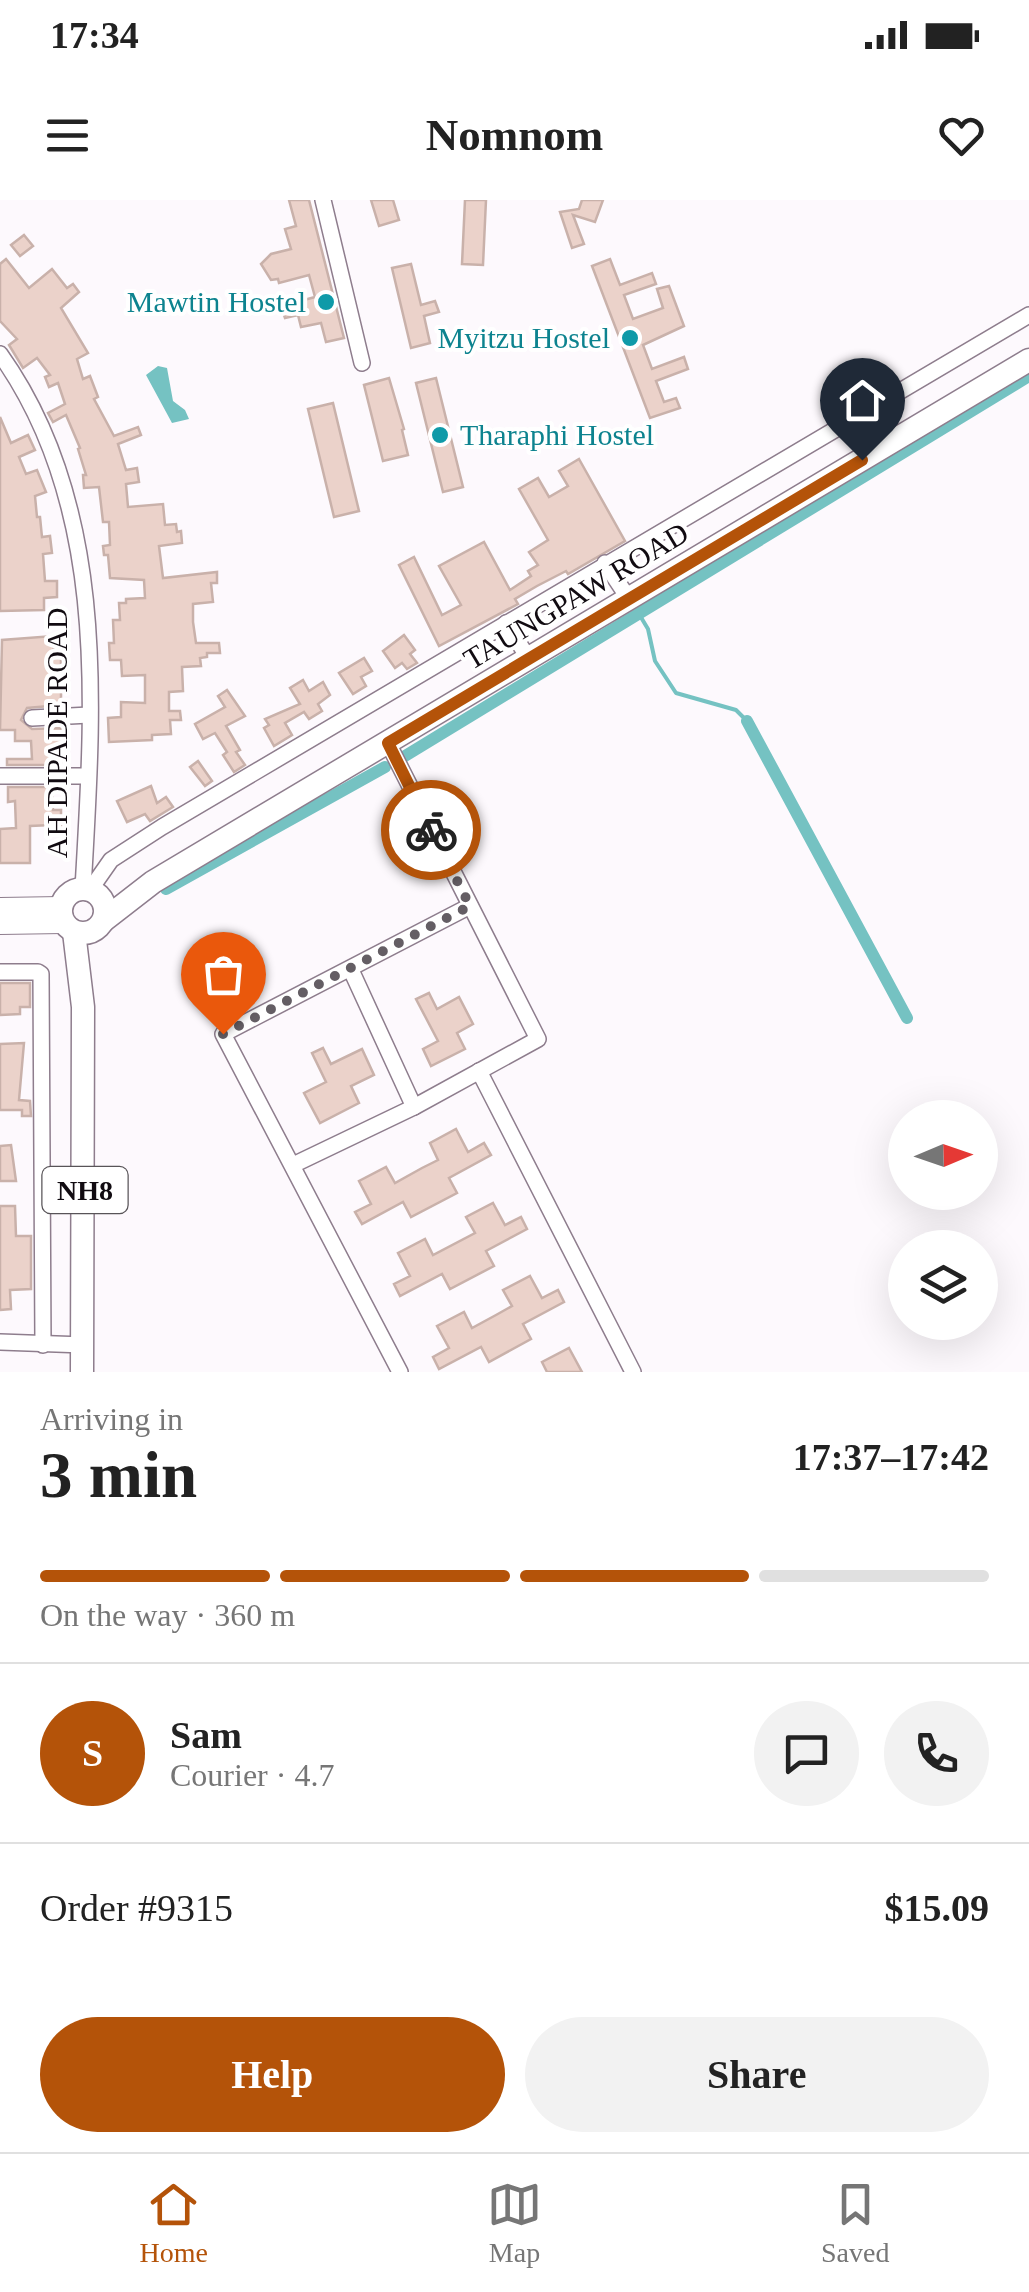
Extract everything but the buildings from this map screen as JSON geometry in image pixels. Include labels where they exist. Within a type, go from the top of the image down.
[{"type":"highway","name":"TAUNGPAW ROAD","points":[[79,923],[1029,360]]},
{"type":"highway","name":"TAUNGPAW ROAD","points":[[90,891],[152,882]]},
{"type":"highway","points":[[90,891],[104,906],[79,923],[71,892],[90,891]]},
{"type":"highway","name":"NH8","points":[[79,923],[83,1007],[82,1372]]},
{"type":"main road","points":[[0,908],[79,923]]},
{"type":"main road","points":[[0,924],[79,923]]},
{"type":"street","points":[[324,200],[362,364]]},
{"type":"street","points":[[90,891],[111,860],[134,844],[1029,315]]},
{"type":"street","name":"AH DIPADE ROAD","points":[[0,354],[16,377],[53,453],[78,538],[87,626],[90,891]]},
{"type":"street","points":[[606,563],[629,599]]},
{"type":"street","points":[[506,623],[528,659]]},
{"type":"street","points":[[32,718],[89,715]]},
{"type":"street","points":[[293,1165],[414,1107],[538,1039],[388,743]]},
{"type":"street","points":[[0,776],[87,776]]},
{"type":"street","points":[[400,1372],[223,1034],[470,906]]},
{"type":"street","points":[[351,970],[414,1107]]},
{"type":"street","points":[[0,972],[41,974],[43,1345]]},
{"type":"street","points":[[479,1071],[633,1372]]},
{"type":"street","points":[[0,1342],[84,1345]]},
{"type":"water","points":[[158,366],[167,368],[173,401],[189,419],[172,423],[146,375]]},
{"type":"waterway","points":[[405,756],[1029,376]]},
{"type":"waterway","points":[[639,614],[648,629],[655,661],[676,693],[736,710],[747,721]]},
{"type":"waterway","points":[[747,721],[907,1018]]},
{"type":"waterway","points":[[166,889],[385,767]]},
{"type":"way so far","points":[[223,1034],[470,906],[431,830]]},
{"type":"place","name":"Mawtin Hostel","points":[[326,302]]},
{"type":"place","name":"Myitzu Hostel","points":[[630,338]]},
{"type":"place","name":"Tharaphi Hostel","points":[[440,435]]},
{"type":"route","points":[[431,830],[388,743],[862,460]]}]
